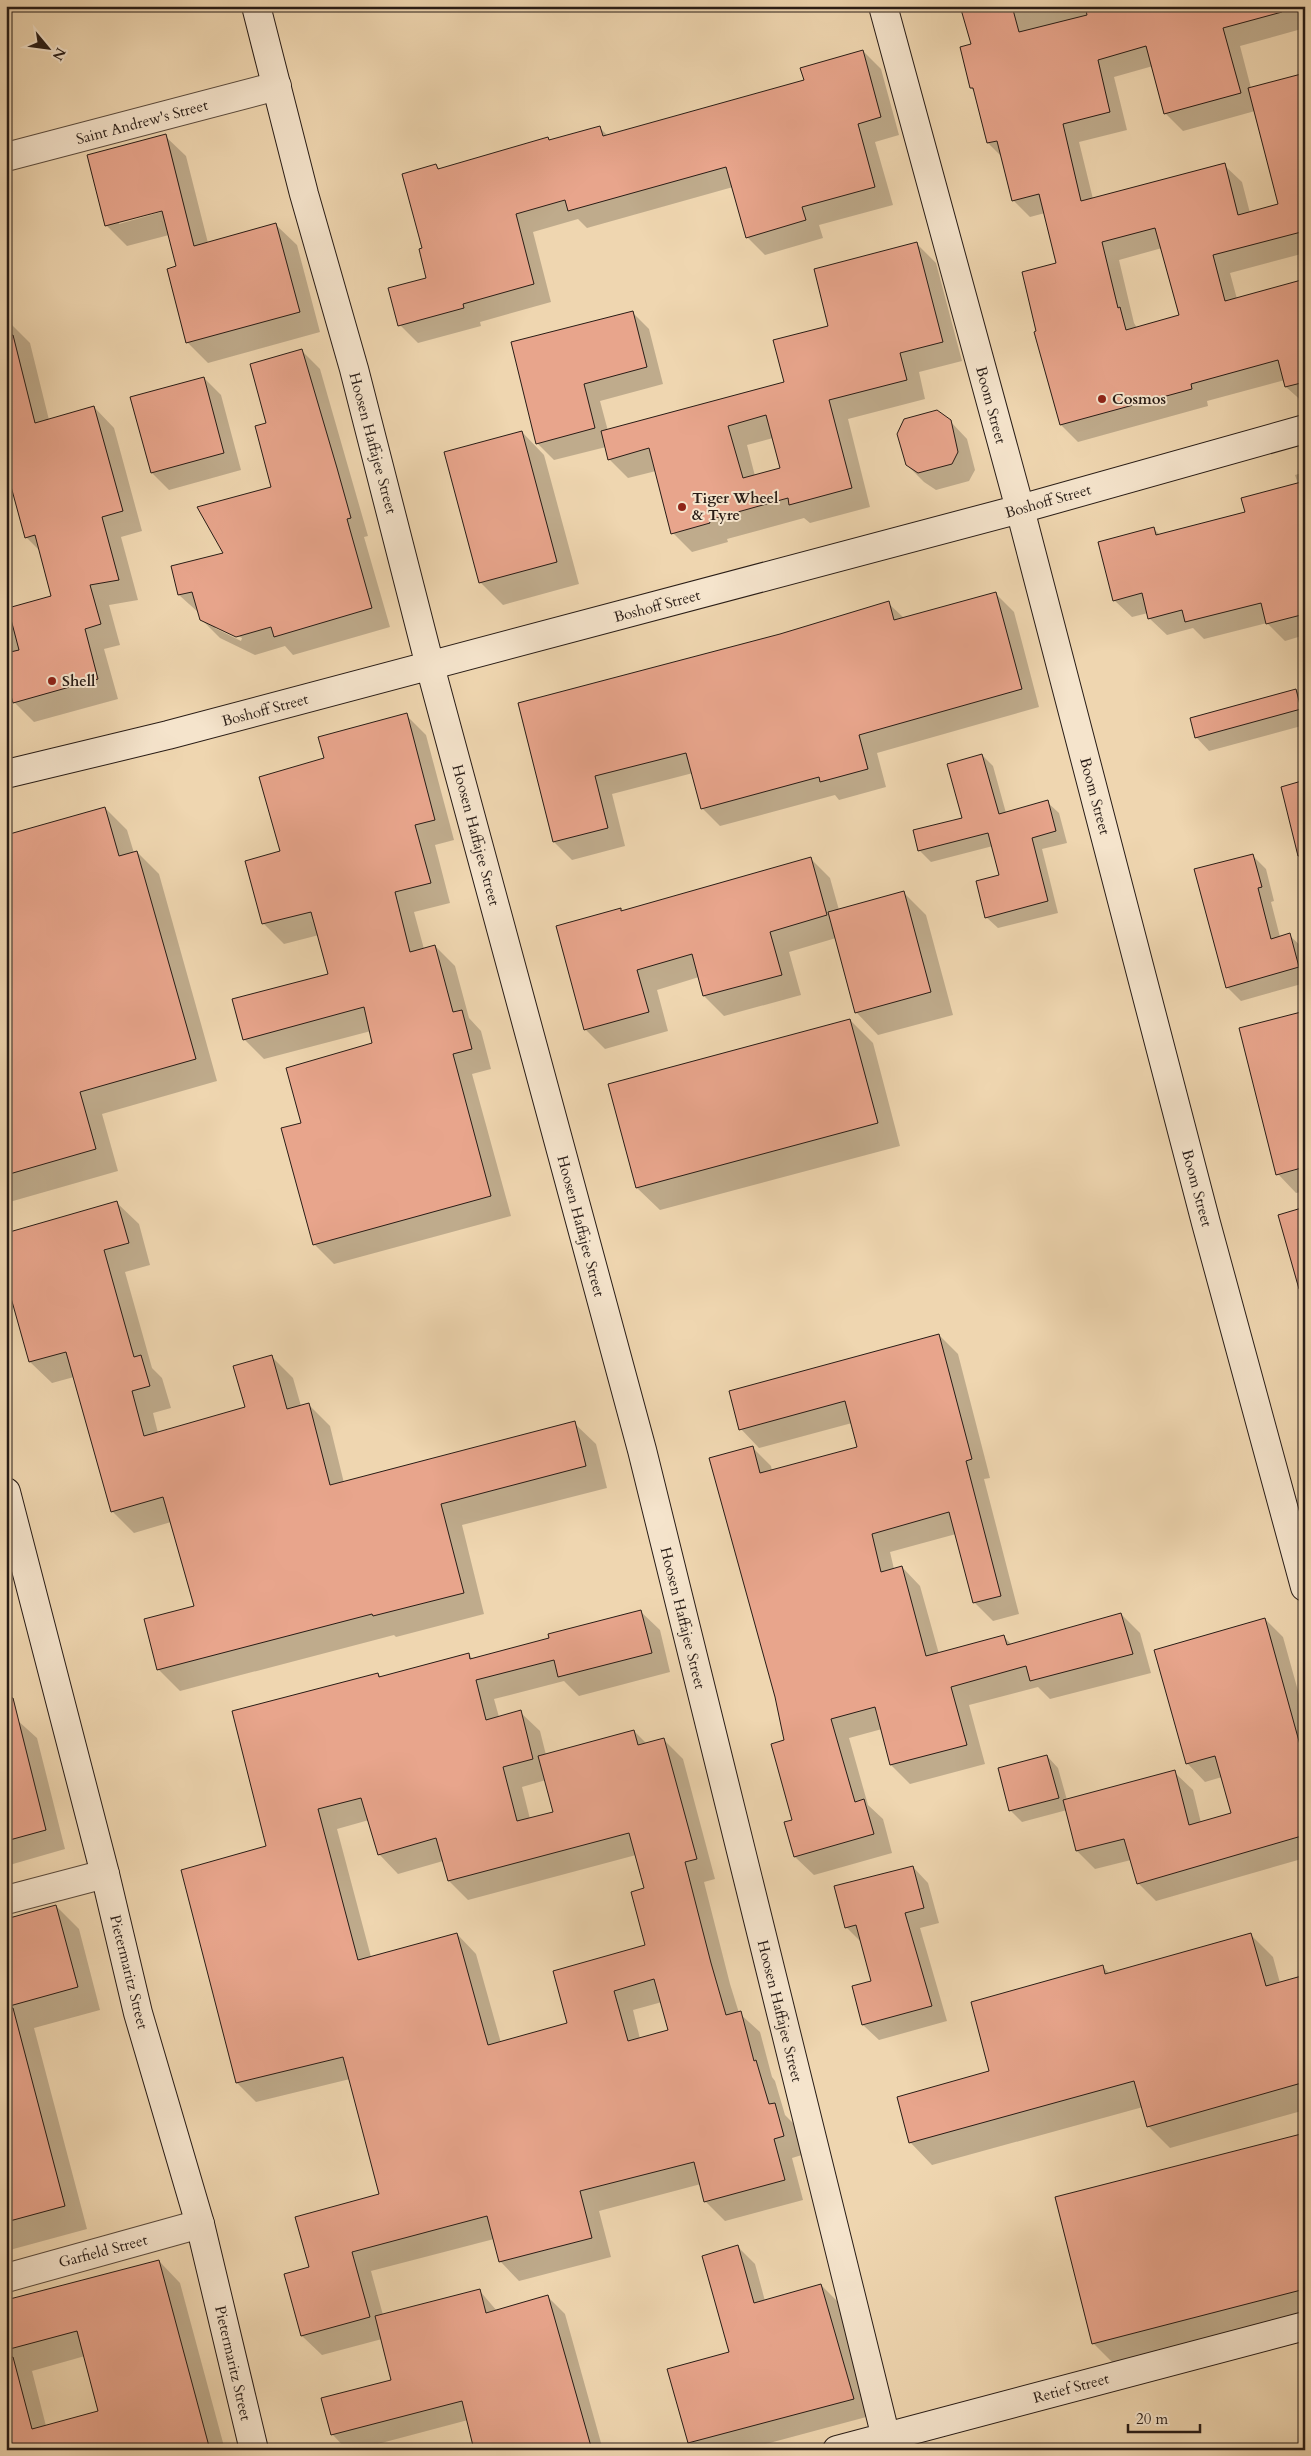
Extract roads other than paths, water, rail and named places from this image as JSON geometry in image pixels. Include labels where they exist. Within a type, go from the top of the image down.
[{"type":"street","name":"Hoosen Haffajee Street","points":[[256,6],[304,194],[354,369],[430,666],[642,1450],[888,2443]]},
{"type":"street","name":"Boom Street","points":[[883,6],[1020,508],[1208,1232],[1305,1587]]},
{"type":"street","name":"Saint Andrew's Street","points":[[6,157],[277,86]]},
{"type":"street","name":"Boshoff Street","points":[[6,774],[168,735],[430,666],[1020,508],[1305,429]]},
{"type":"street","name":"Pietermaritz Street","points":[[6,1492],[105,1874],[138,2013],[200,2224],[254,2450]]},
{"type":"street","points":[[6,1900],[105,1874]]},
{"type":"street","name":"Garfield Street","points":[[6,2278],[200,2224]]},
{"type":"street","name":"Retief Street","points":[[837,2450],[888,2443],[1305,2326]]},
{"type":"place","name":"Cosmos","points":[[1102,399]]},
{"type":"place","name":"Tiger Wheel & Tyre","points":[[682,507]]},
{"type":"place","name":"Shell","points":[[52,681]]}]
